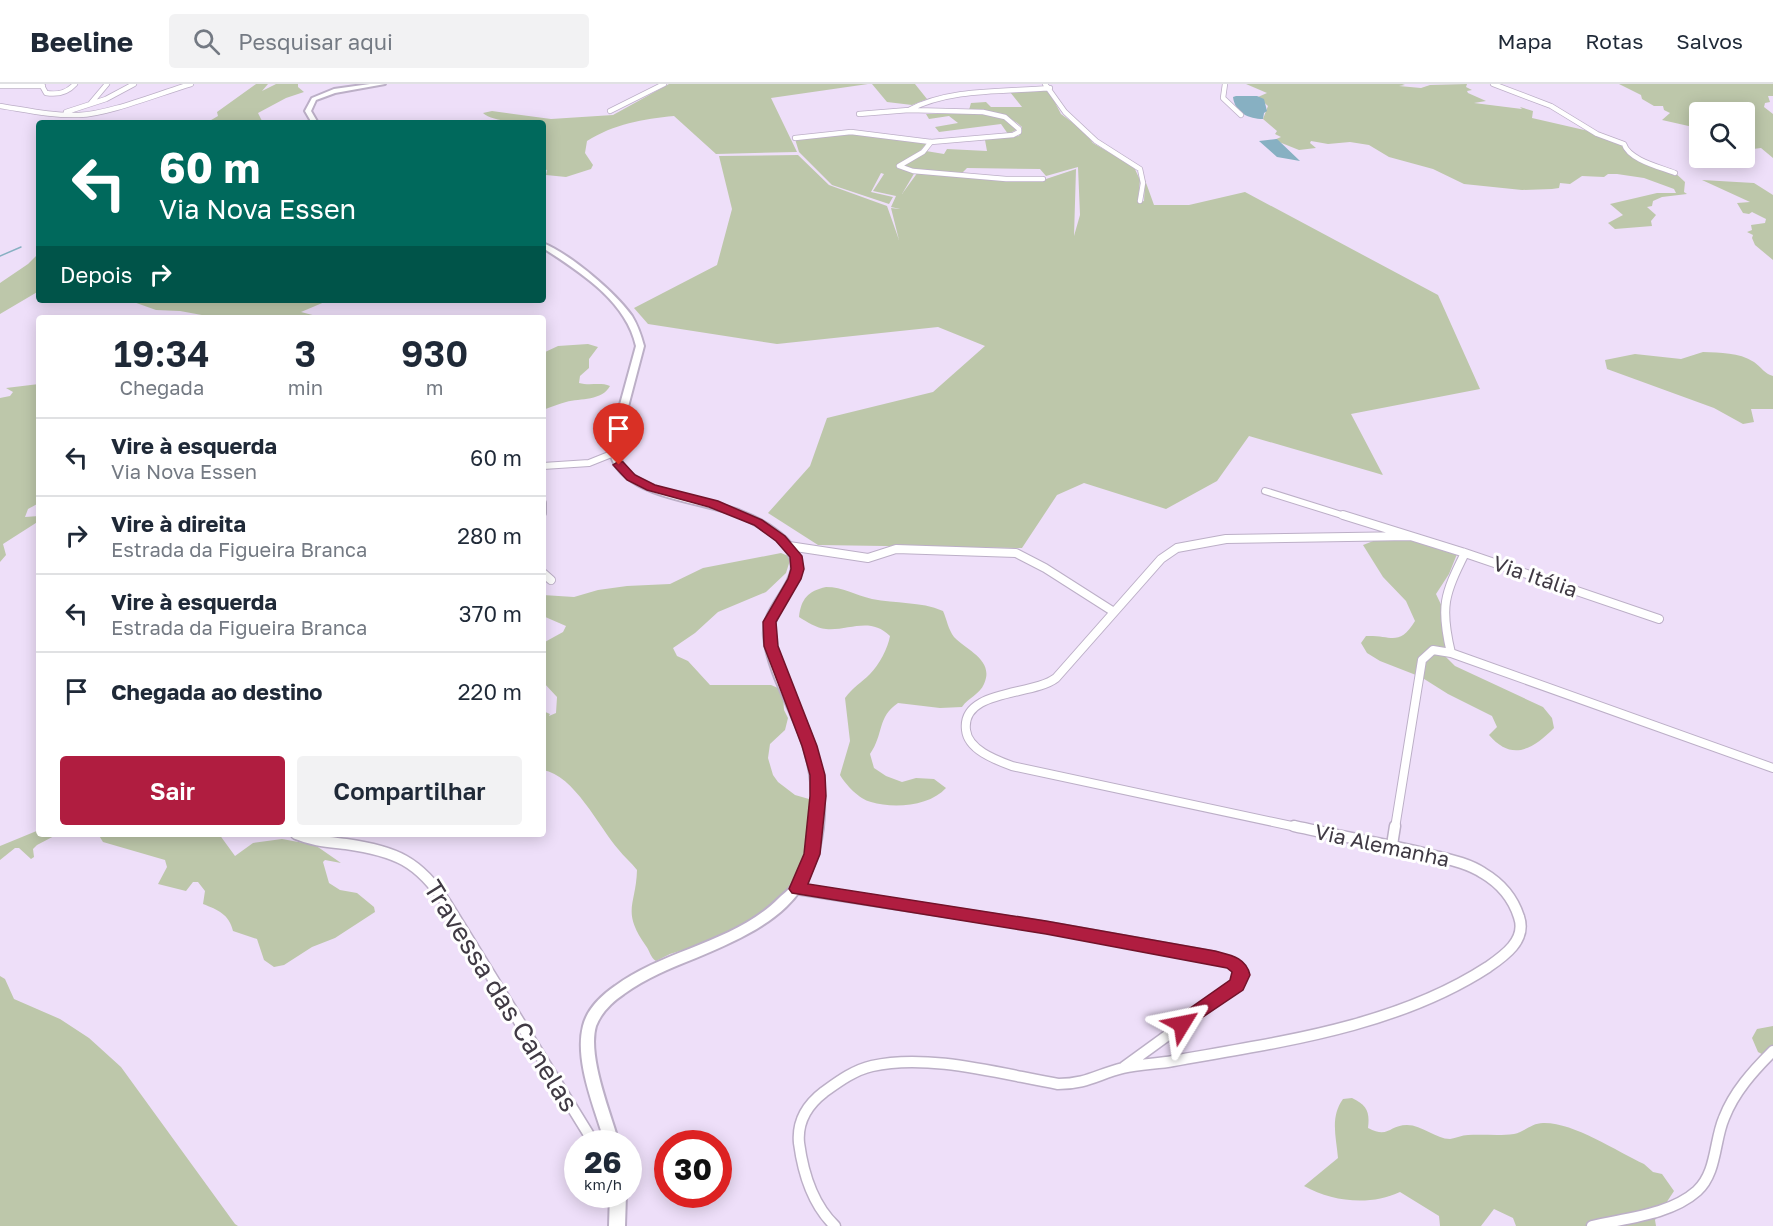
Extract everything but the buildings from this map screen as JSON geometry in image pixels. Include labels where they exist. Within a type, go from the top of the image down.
[{"type":"main road","points":[[313,120],[308,111],[314,99],[334,91],[382,84]]},
{"type":"main road","points":[[546,247],[564,258],[604,291],[629,318],[640,337],[640,346],[615,442],[614,453],[624,471],[640,483],[737,512],[758,523],[789,546],[796,556],[798,569],[770,622],[771,646],[809,746],[817,775],[818,796],[812,854],[797,889],[783,904],[742,931],[701,952],[629,983],[609,998],[595,1015],[589,1032],[590,1053],[609,1130]]},
{"type":"main road","points":[[617,1226],[618,1208]]},
{"type":"street","points":[[0,86],[42,85],[46,93],[57,95],[69,90],[75,84]]},
{"type":"street","points":[[88,106],[107,84]]},
{"type":"street","points":[[56,115],[88,106],[134,84]]},
{"type":"street","points":[[0,106],[56,115],[98,112],[191,84]]},
{"type":"street","points":[[610,111],[664,84]]},
{"type":"street","points":[[1045,84],[1065,112],[1087,130],[1096,141],[1140,169],[1143,183],[1140,201]]},
{"type":"street","points":[[1225,84],[1223,98],[1241,115]]},
{"type":"street","points":[[1493,84],[1551,106],[1583,126],[1624,144],[1626,150],[1632,154],[1675,174]]},
{"type":"street","points":[[909,110],[915,106],[945,98],[1050,88]]},
{"type":"street","points":[[795,138],[851,132],[931,142],[1007,136],[1017,134],[1019,129],[1012,121],[991,113],[909,110],[859,114]]},
{"type":"street","points":[[931,142],[923,152],[899,166],[913,171],[1006,179],[1043,179]]},
{"type":"street","points":[[546,466],[590,463],[614,453]]},
{"type":"street","name":"Via Itália","points":[[1265,491],[1465,553],[1659,619]]},
{"type":"street","name":"Via Alemanha","points":[[835,1226],[825,1217],[812,1195],[799,1142],[802,1114],[817,1098],[840,1082],[870,1066],[900,1063],[939,1065],[1058,1084],[1088,1081],[1123,1068],[1170,1062],[1306,1035],[1390,1015],[1460,985],[1501,958],[1518,940],[1521,923],[1515,905],[1502,886],[1482,872],[1459,862],[1392,845],[1329,834],[1012,766],[987,757],[974,745],[967,731],[966,721],[974,707],[993,696],[1018,693],[1052,681],[1161,559],[1177,549],[1195,543],[1226,539],[1410,536]]},
{"type":"street","points":[[789,546],[868,558],[897,549],[1016,554],[1045,568],[1114,612]]},
{"type":"street","points":[[1451,653],[1443,612],[1444,594],[1465,553]]},
{"type":"street","points":[[546,575],[552,580]]},
{"type":"street","points":[[1392,845],[1422,660],[1433,650],[1451,653],[1773,768]]},
{"type":"street","name":"Travessa das Canelas","points":[[309,837],[378,848],[401,856],[422,870],[437,886],[475,952],[586,1130]]},
{"type":"street","points":[[797,889],[1034,925],[1215,957],[1232,963],[1240,969],[1241,975],[1237,985],[1123,1068]]},
{"type":"street","points":[[1592,1226],[1681,1202],[1699,1190],[1713,1162],[1719,1130],[1736,1096],[1757,1067],[1773,1052]]},
{"type":"green space","points":[[256,84],[268,84],[262,91],[276,84],[298,84],[304,92],[286,98],[258,113],[262,120],[211,120],[218,116],[217,112]]},
{"type":"green space","points":[[669,84],[868,84],[771,98],[797,152],[716,154],[674,116],[662,117],[618,126],[587,141],[585,153],[593,165],[591,169],[566,177],[546,175],[546,120],[499,120],[483,113],[492,111],[551,119],[613,115]]},
{"type":"green space","points":[[872,84],[915,84],[927,99],[912,105],[887,102]]},
{"type":"green space","points":[[1246,84],[1402,84],[1405,85],[1399,86],[1421,88],[1430,85],[1467,84],[1466,87],[1472,90],[1467,91],[1468,93],[1486,101],[1474,103],[1522,109],[1520,107],[1533,111],[1532,118],[1593,132],[1628,147],[1632,153],[1646,161],[1671,169],[1685,182],[1684,192],[1687,194],[1662,197],[1653,201],[1652,206],[1647,207],[1656,215],[1651,221],[1652,226],[1615,229],[1608,223],[1623,215],[1610,204],[1657,193],[1676,193],[1674,189],[1644,178],[1617,174],[1608,174],[1604,177],[1582,176],[1570,184],[1560,183],[1559,188],[1552,189],[1522,190],[1464,184],[1433,169],[1389,157],[1369,145],[1350,142],[1328,144],[1311,141],[1310,143],[1316,148],[1299,150],[1274,140],[1281,137],[1275,134],[1277,131],[1263,119],[1268,106],[1258,97],[1267,93]]},
{"type":"green space","points":[[1619,84],[1773,84],[1773,96],[1768,96],[1770,102],[1765,103],[1764,107],[1773,114],[1773,158],[1761,148],[1755,149],[1755,102],[1689,102],[1689,126],[1662,120],[1670,113],[1664,110],[1663,106],[1654,106],[1642,99],[1641,95]]},
{"type":"green space","points":[[1048,89],[1061,114],[1084,131],[1093,143],[1134,167],[1140,180],[1138,201],[1144,201],[1145,180],[1154,205],[1189,205],[1245,192],[1438,295],[1480,389],[1351,414],[1383,475],[1249,436],[1217,481],[1166,509],[1084,483],[1057,495],[1022,548],[818,545],[768,513],[810,466],[827,418],[933,392],[985,346],[938,327],[777,344],[648,324],[634,308],[717,265],[732,209],[719,156],[798,155],[829,185],[887,206],[899,240],[891,208],[900,209],[891,207],[896,196],[873,191],[884,174],[881,173],[871,192],[893,197],[889,204],[832,185],[799,152],[795,139],[842,133],[928,142],[915,156],[898,164],[897,168],[915,172],[902,194],[918,172],[1043,180],[1076,169],[1074,236],[1080,215],[1078,167],[1046,176],[1040,169],[967,168],[961,174],[904,168],[903,164],[926,151],[944,154],[947,149],[987,151],[985,140],[1019,136],[1022,127],[1016,122],[997,114],[969,110],[971,103],[986,102],[991,107],[1022,107],[1010,92]]},
{"type":"green space","points":[[984,113],[1007,120],[1016,130],[1008,134],[1001,124],[939,132],[935,127],[958,123],[949,116],[929,119],[926,114]]},
{"type":"green space","points":[[1702,180],[1754,183],[1773,195],[1773,260],[1755,245],[1753,235],[1747,232],[1752,230],[1751,225],[1765,223],[1766,219],[1752,212],[1743,213],[1737,203],[1750,202]]},
{"type":"green space","points":[[36,256],[36,293],[0,314],[0,283]]},
{"type":"green space","points":[[136,303],[322,303],[301,312],[312,315],[202,315],[156,310]]},
{"type":"green space","points":[[588,344],[598,347],[589,359],[589,368],[580,376],[579,383],[610,386],[606,391],[597,397],[566,402],[546,409],[546,352],[558,346]]},
{"type":"green space","points":[[1703,352],[1742,356],[1773,376],[1773,409],[1751,409],[1754,422],[1743,424],[1714,408],[1607,369],[1605,360],[1635,354],[1681,359]]},
{"type":"green space","points":[[36,384],[36,505],[28,509],[25,517],[36,516],[36,523],[3,544],[6,555],[0,562],[0,398],[10,396],[13,392],[6,388]]},
{"type":"green space","points":[[1381,538],[1411,538],[1457,554],[1449,574],[1436,594],[1445,613],[1448,649],[1446,657],[1455,666],[1543,707],[1552,718],[1554,728],[1538,742],[1522,750],[1506,748],[1489,735],[1497,727],[1492,716],[1448,694],[1421,677],[1380,661],[1367,653],[1361,643],[1366,636],[1399,637],[1415,621],[1406,601],[1383,577],[1363,545]]},
{"type":"green space","points":[[781,553],[791,557],[786,573],[766,592],[718,612],[695,633],[673,648],[677,656],[688,661],[710,685],[771,685],[778,688],[783,695],[784,710],[788,718],[785,730],[770,744],[768,758],[773,775],[778,782],[795,795],[809,799],[812,803],[815,825],[807,875],[778,908],[722,938],[670,954],[656,961],[638,934],[632,916],[637,870],[618,849],[575,791],[565,781],[546,771],[546,712],[550,714],[549,716],[556,713],[557,697],[546,685],[546,641],[563,632],[566,626],[546,617],[546,595],[574,597],[598,590],[627,586],[670,584],[703,568]]},
{"type":"green space","points":[[826,587],[872,599],[926,606],[943,611],[954,637],[978,656],[986,668],[984,684],[980,691],[962,707],[940,708],[898,703],[891,708],[884,720],[870,754],[874,768],[902,782],[916,778],[934,779],[946,788],[931,799],[901,805],[871,802],[853,791],[840,775],[850,741],[845,698],[877,666],[890,636],[882,630],[867,626],[822,628],[799,617],[806,597]]},
{"type":"green space","points":[[36,831],[36,837],[52,837],[33,849],[34,857],[31,859],[19,848],[15,848],[0,860],[0,846]]},
{"type":"green space","points":[[100,837],[221,837],[235,856],[253,843],[282,839],[315,845],[341,863],[325,860],[323,862],[329,883],[340,890],[357,893],[374,907],[375,912],[335,938],[312,947],[284,965],[274,967],[264,960],[257,939],[233,931],[226,917],[203,904],[205,891],[198,882],[193,882],[186,891],[158,884],[167,867],[165,860],[103,842]]},
{"type":"green space","points":[[0,976],[5,979],[14,999],[60,1019],[89,1038],[121,1067],[238,1226],[0,1226]]},
{"type":"green space","points":[[1773,1026],[1773,1060],[1758,1052],[1752,1038],[1757,1029]]},
{"type":"green space","points":[[1352,1098],[1361,1103],[1366,1110],[1368,1128],[1380,1132],[1407,1125],[1450,1139],[1466,1135],[1514,1134],[1539,1123],[1568,1127],[1644,1164],[1653,1172],[1662,1174],[1674,1191],[1655,1220],[1656,1226],[1516,1226],[1513,1218],[1494,1209],[1481,1226],[1440,1226],[1439,1216],[1400,1192],[1364,1200],[1327,1196],[1304,1186],[1338,1158],[1336,1113],[1343,1099]]},
{"type":"water","points":[[1257,96],[1264,99],[1267,111],[1263,119],[1253,118],[1240,111],[1234,103],[1233,97]]},
{"type":"water","points":[[1277,139],[1300,161],[1277,157],[1259,141]]},
{"type":"waterway","points":[[0,256],[21,247]]},
{"type":"route","points":[[619,465],[631,478],[651,488],[737,512],[775,534],[789,546],[796,556],[798,569],[770,622],[770,633],[771,646],[809,746],[817,775],[818,796],[812,854],[797,889],[1046,927],[1215,957],[1232,963],[1240,969],[1241,975],[1237,985],[1182,1024]]}]
